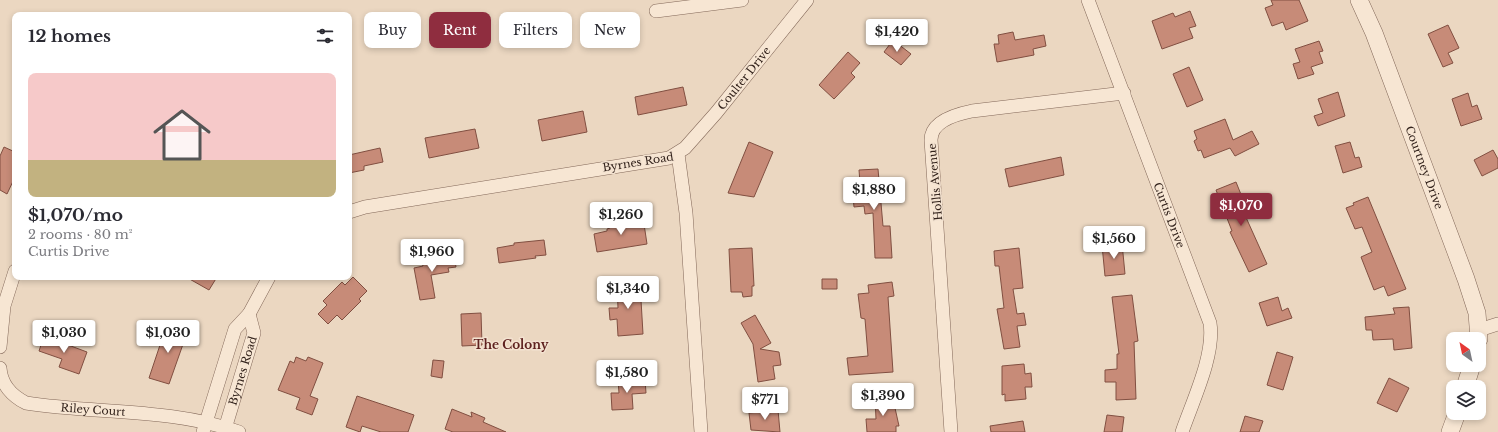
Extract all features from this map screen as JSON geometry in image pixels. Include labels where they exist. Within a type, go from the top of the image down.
[{"type":"street","points":[[656,11],[678,4],[742,0]]},
{"type":"street","name":"Coulter Drive","points":[[678,154],[744,81],[807,0]]},
{"type":"street","name":"Curtis Drive","points":[[1088,0],[1210,322],[1212,333],[1208,354],[1182,432]]},
{"type":"street","name":"Courtney Drive","points":[[1359,0],[1374,32],[1466,279],[1477,313],[1479,332]]},
{"type":"street","name":"Hollis Avenue","points":[[951,432],[931,140],[933,131],[939,124],[951,117],[972,111],[1124,93]]},
{"type":"street","name":"Byrnes Road","points":[[352,211],[365,207],[626,164],[660,161],[678,154],[686,213],[701,432]]},
{"type":"street","points":[[0,347],[4,306],[12,280]]},
{"type":"street","name":"Byrnes Road","points":[[204,427],[235,330],[249,314],[267,280]]},
{"type":"street","name":"Byrnes Road","points":[[225,430],[254,333],[249,314]]},
{"type":"street","points":[[1483,332],[1498,324]]},
{"type":"street","name":"Riley Court","points":[[0,368],[0,375],[7,389],[26,403],[83,410],[178,417],[204,427]]},
{"type":"street","points":[[1450,432],[1454,420]]},
{"type":"street","points":[[204,427],[239,432]]},
{"type":"building","points":[[1271,0],[1299,0],[1308,21],[1286,30],[1283,22],[1272,26],[1265,8],[1273,5]]},
{"type":"building","points":[[1190,11],[1196,26],[1189,28],[1193,38],[1162,49],[1152,21],[1173,13],[1175,17]]},
{"type":"building","points":[[1448,25],[1459,48],[1448,53],[1453,63],[1443,67],[1428,34]]},
{"type":"building","points":[[1013,32],[1015,40],[1044,35],[1046,46],[1033,49],[1034,55],[997,62],[994,44],[999,44],[998,35]]},
{"type":"building","points":[[893,40],[911,54],[901,65],[884,52]]},
{"type":"building","points":[[1319,41],[1323,51],[1319,52],[1323,63],[1311,67],[1314,74],[1298,79],[1293,64],[1300,62],[1295,49]]},
{"type":"building","points":[[848,52],[860,63],[851,73],[855,77],[834,99],[819,85]]},
{"type":"building","points":[[1189,67],[1203,100],[1187,107],[1173,74]]},
{"type":"building","points":[[683,87],[687,105],[638,115],[635,97]]},
{"type":"building","points":[[1338,92],[1345,116],[1318,126],[1314,116],[1323,113],[1318,99]]},
{"type":"building","points":[[1468,93],[1472,107],[1477,105],[1482,119],[1461,126],[1452,99]]},
{"type":"building","points":[[583,111],[587,132],[542,141],[538,120]]},
{"type":"building","points":[[1225,119],[1233,140],[1252,131],[1259,144],[1235,156],[1230,148],[1204,158],[1201,150],[1198,151],[1194,141],[1197,139],[1194,131]]},
{"type":"building","points":[[475,129],[479,148],[429,158],[425,138]]},
{"type":"building","points":[[749,142],[773,152],[754,197],[728,193]]},
{"type":"building","points":[[1350,142],[1355,158],[1359,157],[1362,167],[1343,173],[1335,146]]},
{"type":"building","points":[[4,147],[12,151],[12,183],[7,194],[0,190],[0,156]]},
{"type":"building","points":[[380,148],[383,162],[364,166],[364,170],[352,172],[352,154]]},
{"type":"building","points":[[1493,150],[1498,159],[1498,168],[1482,176],[1474,160]]},
{"type":"building","points":[[1061,157],[1064,175],[1009,187],[1005,169]]},
{"type":"building","points":[[878,169],[883,226],[890,226],[892,258],[875,258],[873,213],[865,214],[864,206],[854,207],[853,196],[861,195],[859,170]]},
{"type":"building","points":[[1236,182],[1248,212],[1244,213],[1267,264],[1249,272],[1230,232],[1232,231],[1216,190]]},
{"type":"building","points":[[1368,197],[1406,289],[1388,296],[1384,286],[1374,290],[1361,257],[1372,252],[1362,227],[1355,229],[1346,208],[1354,205],[1353,203]]},
{"type":"building","points":[[628,220],[629,224],[644,224],[647,244],[597,252],[594,234],[607,231],[607,229],[610,228],[610,223]]},
{"type":"building","points":[[544,240],[546,255],[535,256],[536,258],[499,263],[497,248],[514,245],[514,243]]},
{"type":"building","points":[[1122,243],[1125,274],[1105,276],[1102,245]]},
{"type":"building","points":[[752,248],[754,286],[752,286],[752,296],[743,297],[742,292],[731,292],[729,249]]},
{"type":"building","points":[[1019,248],[1023,288],[1013,289],[1017,314],[1024,313],[1026,325],[1017,326],[1020,347],[1004,349],[997,309],[1004,308],[999,266],[995,266],[994,251]]},
{"type":"building","points":[[447,253],[448,256],[454,255],[456,267],[448,268],[449,272],[431,275],[435,298],[420,300],[414,268],[423,266],[421,258]]},
{"type":"building","points":[[353,277],[367,291],[359,299],[361,301],[342,320],[337,315],[328,324],[318,314],[327,305],[323,301],[342,282],[345,285],[352,280]]},
{"type":"building","points":[[822,279],[837,279],[837,289],[822,289]]},
{"type":"building","points":[[191,280],[215,280],[209,290]]},
{"type":"building","points":[[892,282],[894,296],[888,297],[893,372],[849,375],[847,358],[868,356],[865,319],[861,318],[858,294],[869,293],[868,285]]},
{"type":"building","points":[[640,283],[643,334],[618,336],[617,319],[610,320],[609,308],[618,308],[617,284]]},
{"type":"building","points":[[1132,295],[1138,341],[1134,342],[1136,399],[1116,400],[1116,382],[1105,382],[1105,370],[1117,369],[1117,354],[1119,354],[1112,297]]},
{"type":"building","points":[[1278,297],[1282,311],[1288,308],[1292,318],[1267,326],[1259,303]]},
{"type":"building","points":[[1409,307],[1412,348],[1394,350],[1393,339],[1373,340],[1372,330],[1366,330],[1365,317],[1395,314],[1393,308]]},
{"type":"building","points":[[481,313],[482,345],[462,346],[461,314]]},
{"type":"building","points":[[755,315],[771,343],[760,349],[779,352],[781,365],[773,366],[775,379],[758,382],[753,344],[741,323]]},
{"type":"building","points":[[167,324],[188,330],[169,384],[149,378]]},
{"type":"building","points":[[44,336],[87,352],[79,374],[59,367],[62,359],[39,351]]},
{"type":"building","points":[[1277,352],[1293,357],[1283,390],[1267,385]]},
{"type":"building","points":[[296,357],[306,361],[308,357],[323,363],[310,396],[318,399],[312,415],[296,409],[300,398],[278,390],[290,361],[294,363]]},
{"type":"building","points":[[433,360],[444,361],[442,378],[431,376]]},
{"type":"building","points":[[1024,364],[1025,374],[1031,373],[1032,387],[1025,387],[1026,399],[1005,401],[1005,394],[1002,395],[1002,366]]},
{"type":"building","points":[[1389,378],[1409,388],[1397,412],[1377,403]]},
{"type":"building","points":[[645,379],[646,393],[632,394],[633,409],[612,410],[611,393],[619,393],[618,380]]},
{"type":"building","points":[[357,396],[414,415],[408,432],[381,432],[362,426],[360,432],[346,427]]},
{"type":"building","points":[[875,396],[891,396],[892,407],[895,408],[899,426],[896,426],[896,432],[867,432],[866,419],[876,419]]},
{"type":"building","points":[[452,409],[472,417],[471,412],[485,418],[483,422],[506,432],[453,432],[445,429]]},
{"type":"building","points":[[778,410],[780,432],[751,430],[749,413]]},
{"type":"building","points":[[1107,415],[1124,417],[1122,432],[1104,432]]},
{"type":"building","points":[[1245,416],[1263,421],[1259,432],[1240,432]]},
{"type":"building","points":[[1023,421],[1025,432],[991,432],[990,426]]},
{"type":"district","name":"The Colony","points":[[511,345]]}]
